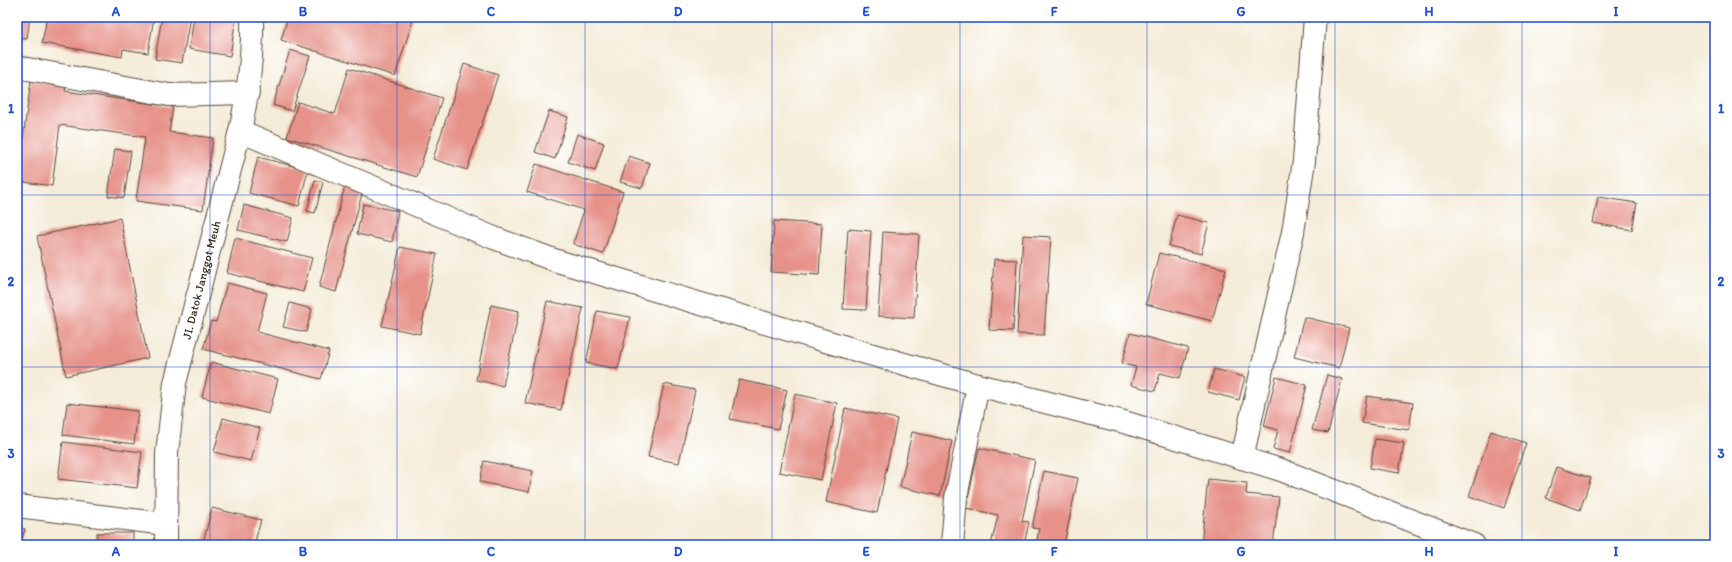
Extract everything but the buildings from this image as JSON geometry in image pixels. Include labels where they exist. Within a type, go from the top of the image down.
[{"type":"street","name":"JI. Datok Janggot Meuh","points":[[166,534],[167,453],[175,383],[240,131],[248,93],[252,17]]},
{"type":"street","points":[[1242,458],[1293,232],[1304,161],[1315,17]]},
{"type":"street","points":[[17,67],[169,95],[248,93]]},
{"type":"street","points":[[240,131],[494,238],[557,261],[978,385],[1124,422],[1281,470],[1474,545]]},
{"type":"street","points":[[952,545],[956,498],[978,385]]},
{"type":"street","points":[[17,506],[166,534]]}]
